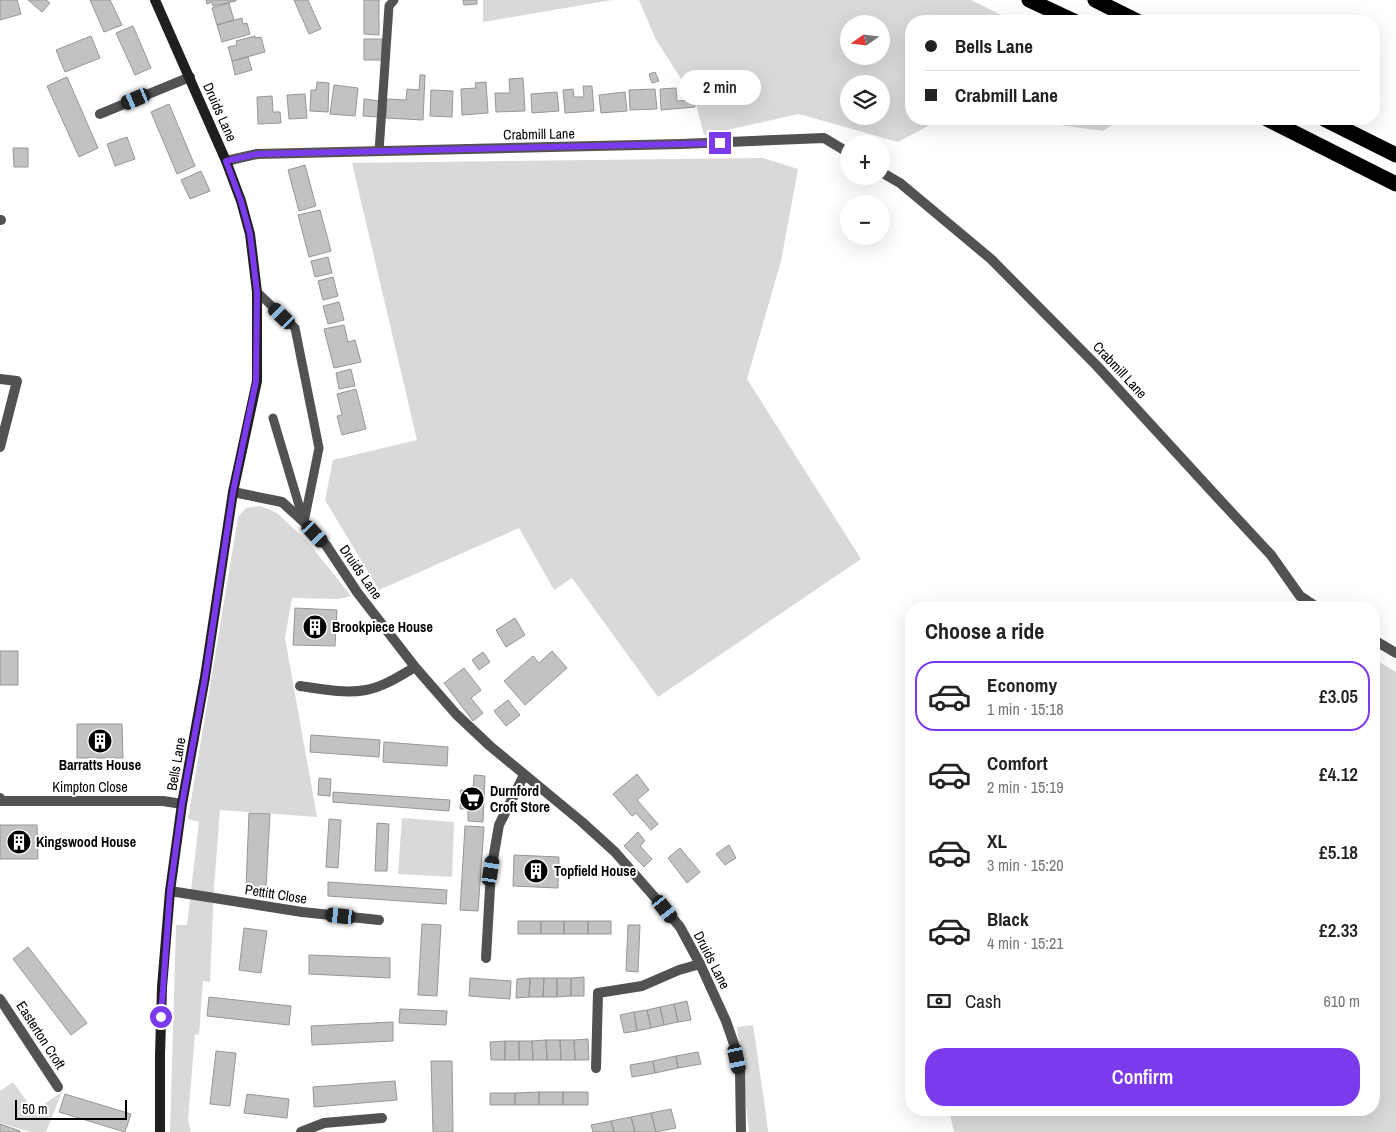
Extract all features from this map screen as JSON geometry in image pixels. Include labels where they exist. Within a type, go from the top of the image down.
[{"type":"highway","points":[[1029,0],[1061,15]]},
{"type":"highway","points":[[1095,0],[1125,15]]},
{"type":"highway","points":[[1280,125],[1396,184]]},
{"type":"highway","points":[[1336,125],[1396,155]]},
{"type":"street","name":"Druids Lane","points":[[155,0],[226,161],[241,201],[250,234],[257,292],[256,381],[233,492],[282,502],[304,522],[326,546],[415,668],[456,714],[524,775],[616,852],[680,927],[700,964],[726,1021],[734,1047],[740,1070],[740,1132]]},
{"type":"street","points":[[100,114],[190,77]]},
{"type":"street","name":"Crabmill Lane","points":[[226,161],[257,154],[681,144],[824,138],[840,147]]},
{"type":"street","name":"Crabmill Lane","points":[[890,177],[900,183],[991,259],[1097,366],[1270,555],[1300,596],[1308,601]]},
{"type":"street","points":[[0,379],[17,381],[0,447]]},
{"type":"street","name":"Bells Lane","points":[[160,1132],[162,987],[170,891],[182,804],[205,678],[233,492]]},
{"type":"street","points":[[1380,643],[1396,652]]},
{"type":"street","points":[[300,686],[334,691],[366,690],[398,678],[415,668]]},
{"type":"street","points":[[486,958],[491,871],[499,825],[524,775]]},
{"type":"street","name":"Kimpton Close","points":[[0,798],[0,801],[163,802],[182,804]]},
{"type":"street","name":"Pettitt Close","points":[[170,891],[302,912],[379,920]]},
{"type":"street","points":[[596,1068],[598,992],[642,986],[679,970],[700,964]]},
{"type":"street","name":"Easterton Croft","points":[[0,998],[58,1087]]},
{"type":"street","points":[[300,1132],[324,1124],[382,1118]]},
{"type":"lane","points":[[379,151],[389,6],[394,0]]},
{"type":"lane","points":[[257,292],[295,328],[319,448],[304,522]]},
{"type":"lane","points":[[273,418],[304,522]]},
{"type":"shaded area","points":[[483,0],[612,0],[483,22]]},
{"type":"shaded area","points":[[639,0],[971,0],[1001,15],[905,15],[905,125],[930,125],[898,142],[890,140],[890,135],[873,135],[799,114],[704,135],[695,100],[656,40]]},
{"type":"shaded area","points":[[1060,125],[1112,125],[1103,131]]},
{"type":"shaded area","points":[[763,158],[798,169],[781,261],[747,379],[861,559],[658,697],[572,578],[554,590],[519,528],[379,590],[325,500],[333,460],[417,440],[352,163]]},
{"type":"shaded area","points":[[260,506],[277,513],[308,542],[351,596],[338,599],[292,598],[285,638],[317,817],[220,810],[214,887],[210,982],[203,981],[199,1035],[195,1034],[188,1120],[191,1132],[170,1132],[176,925],[187,925],[199,822],[188,819],[238,517],[246,508]]},
{"type":"shaded area","points":[[1380,663],[1396,672],[1396,1132],[954,1132],[950,1116],[1380,1116]]},
{"type":"shaded area","points":[[402,818],[454,822],[452,877],[398,874]]},
{"type":"shaded area","points":[[753,1025],[768,1132],[749,1132],[737,1027]]},
{"type":"shaded area","points":[[13,1082],[34,1111],[62,1092],[46,1132],[31,1132],[0,1123],[0,1091]]},
{"type":"building","points":[[0,0],[17,0],[21,14],[0,20]]},
{"type":"building","points":[[28,0],[46,0],[50,3],[42,12]]},
{"type":"building","points":[[90,0],[110,0],[122,25],[104,32]]},
{"type":"building","points":[[206,0],[236,1],[213,6],[212,2],[207,4]]},
{"type":"building","points":[[294,0],[308,0],[321,29],[309,34]]},
{"type":"building","points":[[364,0],[379,0],[379,35],[364,34]]},
{"type":"building","points":[[463,0],[477,0],[477,4],[464,5]]},
{"type":"building","points":[[229,3],[234,20],[217,25],[212,8]]},
{"type":"building","points":[[242,18],[243,24],[247,23],[250,34],[222,42],[217,25]]},
{"type":"building","points":[[133,26],[151,68],[135,75],[116,33]]},
{"type":"building","points":[[91,36],[100,58],[65,72],[56,50]]},
{"type":"building","points":[[255,36],[255,38],[261,37],[265,52],[232,61],[228,47],[237,45],[236,41]]},
{"type":"building","points":[[364,39],[382,39],[382,60],[364,60]]},
{"type":"building","points":[[248,57],[252,70],[235,75],[232,61]]},
{"type":"building","points":[[655,72],[659,81],[652,83],[649,74]]},
{"type":"building","points":[[420,75],[425,75],[423,120],[386,118],[387,99],[406,100],[407,89],[419,90]]},
{"type":"building","points":[[67,77],[98,148],[79,157],[47,86]]},
{"type":"building","points":[[523,78],[525,111],[496,112],[495,93],[510,93],[509,79]]},
{"type":"building","points":[[317,82],[329,83],[328,112],[310,111],[311,90],[316,90]]},
{"type":"building","points":[[486,82],[488,113],[462,115],[461,89],[476,88],[475,83]]},
{"type":"building","points":[[334,85],[358,88],[355,116],[330,114]]},
{"type":"building","points":[[583,86],[592,86],[594,111],[565,113],[563,90],[573,89],[574,97],[584,97]]},
{"type":"building","points":[[676,88],[677,101],[695,100],[695,107],[661,110],[660,89]]},
{"type":"building","points":[[655,89],[657,109],[630,110],[629,90]]},
{"type":"building","points":[[431,90],[453,91],[452,117],[430,116]]},
{"type":"building","points":[[557,92],[559,111],[532,113],[531,94]]},
{"type":"building","points":[[625,92],[627,111],[601,113],[599,95]]},
{"type":"building","points":[[305,94],[307,118],[289,119],[287,95]]},
{"type":"building","points":[[272,96],[273,112],[280,112],[281,123],[258,124],[257,97]]},
{"type":"building","points":[[364,99],[380,101],[379,117],[363,116]]},
{"type":"building","points":[[169,104],[195,166],[177,174],[151,112]]},
{"type":"building","points":[[127,137],[135,159],[115,166],[107,144]]},
{"type":"building","points":[[13,148],[28,148],[28,167],[14,167]]},
{"type":"building","points":[[305,165],[316,206],[299,211],[288,170]]},
{"type":"building","points":[[201,171],[210,191],[190,199],[181,180]]},
{"type":"building","points":[[320,210],[331,251],[309,257],[298,215]]},
{"type":"building","points":[[328,257],[332,273],[315,277],[311,261]]},
{"type":"building","points":[[333,277],[338,296],[323,300],[318,281]]},
{"type":"building","points":[[339,302],[344,320],[328,324],[323,306]]},
{"type":"building","points":[[344,325],[348,342],[355,340],[361,362],[334,368],[324,329]]},
{"type":"building","points":[[351,369],[355,386],[339,389],[336,373]]},
{"type":"building","points":[[356,389],[366,429],[342,435],[337,416],[342,415],[337,394]]},
{"type":"building","name":"Brookpiece House","points":[[295,608],[337,610],[335,646],[293,645]]},
{"type":"building","points":[[515,618],[525,635],[506,647],[496,630]]},
{"type":"building","points":[[0,651],[18,651],[18,685],[0,685]]},
{"type":"building","points":[[552,651],[567,668],[525,705],[504,681],[533,656],[539,663]]},
{"type":"building","points":[[483,652],[490,662],[479,670],[472,660]]},
{"type":"building","points":[[464,668],[481,690],[471,698],[483,713],[473,721],[444,683]]},
{"type":"building","points":[[508,700],[520,715],[506,726],[494,711]]},
{"type":"building","name":"Barratts House","points":[[77,724],[122,724],[123,758],[77,758]]},
{"type":"building","points":[[311,735],[380,740],[379,757],[310,752]]},
{"type":"building","points":[[384,742],[448,747],[447,766],[383,762]]},
{"type":"building","points":[[637,774],[649,790],[637,800],[658,824],[651,830],[636,813],[632,816],[613,794]]},
{"type":"building","name":"Durnford Croft Store","points":[[474,775],[485,776],[483,822],[468,821],[468,809],[460,809],[461,790],[473,790]]},
{"type":"building","points":[[319,778],[331,779],[330,796],[318,795]]},
{"type":"building","points":[[333,792],[450,800],[449,811],[333,802]]},
{"type":"building","points":[[249,813],[270,814],[266,887],[246,886]]},
{"type":"building","points":[[329,819],[341,820],[338,868],[326,867]]},
{"type":"building","points":[[377,823],[389,824],[387,871],[375,871]]},
{"type":"building","name":"Kingswood House","points":[[0,825],[37,825],[38,859],[0,859]]},
{"type":"building","points":[[465,826],[484,827],[478,911],[460,910]]},
{"type":"building","points":[[638,832],[645,841],[640,846],[652,859],[644,867],[624,846]]},
{"type":"building","points":[[729,845],[736,858],[725,865],[716,854]]},
{"type":"building","points":[[680,848],[700,872],[687,883],[668,858]]},
{"type":"building","name":"Topfield House","points":[[514,855],[559,857],[558,888],[513,886]]},
{"type":"building","points":[[328,882],[447,890],[446,904],[328,896]]},
{"type":"building","points":[[518,921],[541,921],[541,934],[518,934]]},
{"type":"building","points":[[541,921],[564,921],[564,934],[541,934]]},
{"type":"building","points":[[564,921],[588,921],[588,934],[564,934]]},
{"type":"building","points":[[588,921],[611,921],[611,934],[588,934]]},
{"type":"building","points":[[422,924],[441,925],[437,996],[418,995]]},
{"type":"building","points":[[628,925],[640,925],[638,972],[626,971]]},
{"type":"building","points":[[244,928],[267,931],[261,973],[239,970]]},
{"type":"building","points":[[28,947],[87,1023],[71,1035],[13,959]]},
{"type":"building","points":[[309,955],[390,958],[390,978],[309,974]]},
{"type":"building","points":[[584,977],[584,996],[571,996],[571,978]]},
{"type":"building","points":[[470,978],[511,981],[510,999],[469,996]]},
{"type":"building","points":[[530,978],[529,997],[516,998],[517,979]]},
{"type":"building","points":[[530,978],[544,978],[543,997],[529,997]]},
{"type":"building","points":[[544,978],[557,978],[557,997],[543,997]]},
{"type":"building","points":[[557,978],[571,978],[571,996],[557,997]]},
{"type":"building","points":[[209,997],[291,1006],[289,1025],[207,1016]]},
{"type":"building","points":[[687,1001],[691,1020],[678,1022],[674,1004]]},
{"type":"building","points":[[674,1004],[678,1022],[664,1025],[660,1007]]},
{"type":"building","points":[[660,1007],[664,1025],[651,1028],[647,1010]]},
{"type":"building","points":[[400,1009],[447,1011],[446,1025],[399,1023]]},
{"type":"building","points":[[647,1010],[651,1028],[637,1031],[634,1012]]},
{"type":"building","points":[[634,1012],[637,1031],[624,1033],[620,1015]]},
{"type":"building","points":[[393,1022],[393,1041],[312,1045],[311,1026]]},
{"type":"building","points":[[588,1039],[589,1060],[575,1060],[574,1040]]},
{"type":"building","points":[[546,1040],[547,1060],[533,1060],[532,1041]]},
{"type":"building","points":[[546,1040],[560,1040],[561,1060],[547,1060]]},
{"type":"building","points":[[560,1040],[574,1040],[575,1060],[561,1060]]},
{"type":"building","points":[[505,1041],[505,1060],[491,1060],[490,1042]]},
{"type":"building","points":[[505,1041],[519,1041],[519,1060],[505,1060]]},
{"type":"building","points":[[519,1041],[532,1041],[533,1060],[519,1060]]},
{"type":"building","points":[[216,1051],[236,1053],[230,1106],[210,1104]]},
{"type":"building","points":[[698,1052],[701,1064],[678,1068],[676,1056]]},
{"type":"building","points":[[676,1056],[678,1068],[655,1073],[653,1061]]},
{"type":"building","points":[[431,1061],[452,1061],[453,1132],[433,1132]]},
{"type":"building","points":[[653,1061],[655,1073],[632,1077],[630,1065]]},
{"type":"building","points":[[395,1081],[397,1100],[314,1107],[313,1087]]},
{"type":"building","points":[[539,1092],[539,1105],[515,1105],[515,1093]]},
{"type":"building","points":[[539,1092],[563,1092],[563,1105],[539,1105]]},
{"type":"building","points":[[563,1092],[588,1092],[588,1105],[563,1105]]},
{"type":"building","points":[[490,1093],[515,1093],[515,1105],[490,1105]]},
{"type":"building","points":[[65,1094],[131,1114],[125,1132],[59,1112]]},
{"type":"building","points":[[247,1094],[289,1099],[287,1118],[244,1113]]},
{"type":"building","points":[[671,1109],[676,1128],[656,1132],[651,1113]]},
{"type":"building","points":[[651,1113],[656,1132],[635,1132],[631,1117]]},
{"type":"building","points":[[631,1117],[635,1132],[614,1132],[611,1121]]},
{"type":"building","points":[[611,1121],[614,1132],[593,1132],[591,1125]]},
{"type":"building","points":[[0,1124],[20,1131],[20,1132],[0,1132]]},
{"type":"place","name":"Brookpiece House","points":[[315,627]]},
{"type":"place","name":"Barratts House","points":[[100,741]]},
{"type":"place","name":"Durnford Croft Store","points":[[472,799]]},
{"type":"place","name":"Kingswood House","points":[[19,842]]},
{"type":"place","name":"Topfield House","points":[[536,871]]},
{"type":"route","points":[[161,1017],[170,891],[182,804],[205,678],[233,492],[256,381],[257,292],[250,234],[241,201],[226,161],[257,154],[720,143]]}]
